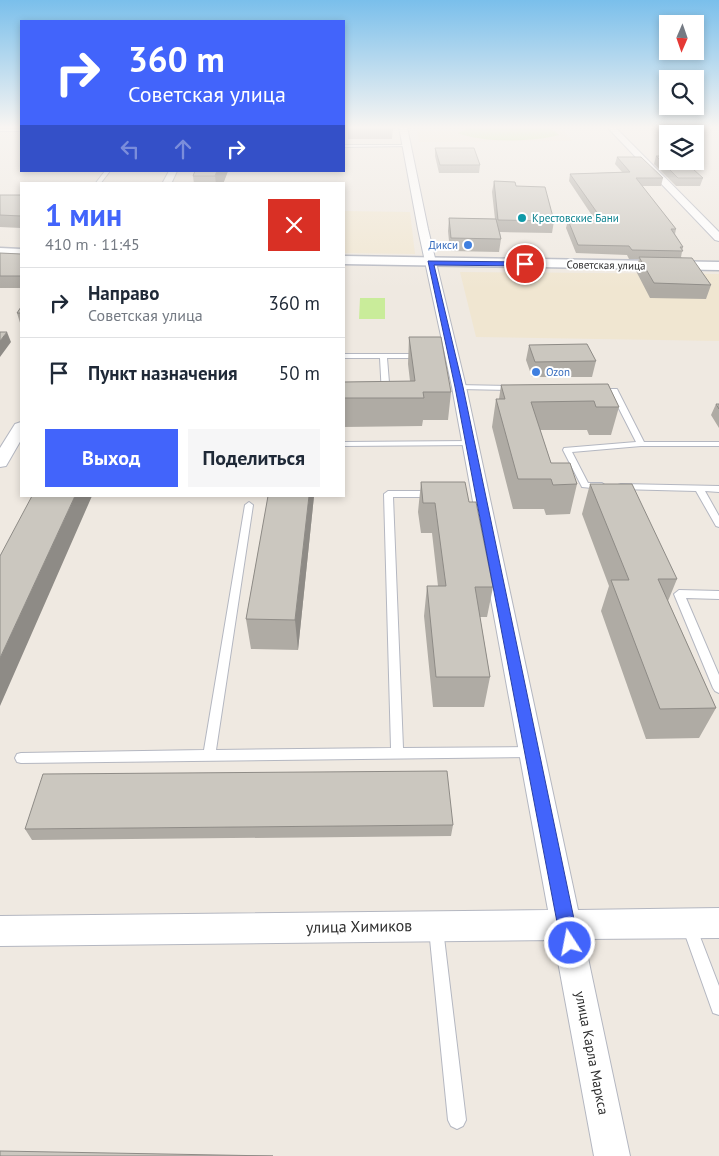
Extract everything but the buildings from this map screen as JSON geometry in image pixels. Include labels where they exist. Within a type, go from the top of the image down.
[{"type":"street","name":"улица Карла Маркса","points":[[413,181],[431,263],[442,356],[459,387],[470,443],[476,493],[532,752],[612,1156]]},
{"type":"street","points":[[663,181],[719,238]]},
{"type":"street","points":[[0,252],[20,253]]},
{"type":"street","name":"Советская улица","points":[[345,260],[431,263],[719,266]]},
{"type":"street","points":[[0,462],[20,429]]},
{"type":"street","name":"улица Химиков","points":[[0,931],[719,923]]},
{"type":"lane","points":[[345,356],[442,356]]},
{"type":"lane","points":[[382,356],[386,403]]},
{"type":"lane","points":[[459,387],[517,388]]},
{"type":"lane","points":[[585,390],[614,391],[641,444]]},
{"type":"lane","points":[[345,444],[470,443]]},
{"type":"lane","points":[[719,444],[641,444],[567,450],[585,486],[719,489]]},
{"type":"lane","points":[[699,489],[719,524]]},
{"type":"lane","points":[[397,753],[388,494],[443,494]]},
{"type":"lane","points":[[209,756],[249,504]]},
{"type":"lane","points":[[719,595],[679,594],[719,688]]},
{"type":"lane","points":[[21,758],[532,752]]},
{"type":"lane","points":[[688,923],[719,1007]]},
{"type":"lane","points":[[435,925],[457,1120]]},
{"type":"shaded area","points":[[345,211],[410,212],[415,254],[345,253]]},
{"type":"shaded area","points":[[460,272],[719,274],[719,341],[476,337]]},
{"type":"green space","points":[[360,298],[385,298],[385,319],[359,319]]},
{"type":"place","name":"Крестовские Бани","points":[[522,218]]},
{"type":"place","name":"Дикси","points":[[468,245]]},
{"type":"place","name":"Ozon","points":[[536,372]]},
{"type":"route","points":[[525,264],[431,263],[459,387],[570,943]]}]
